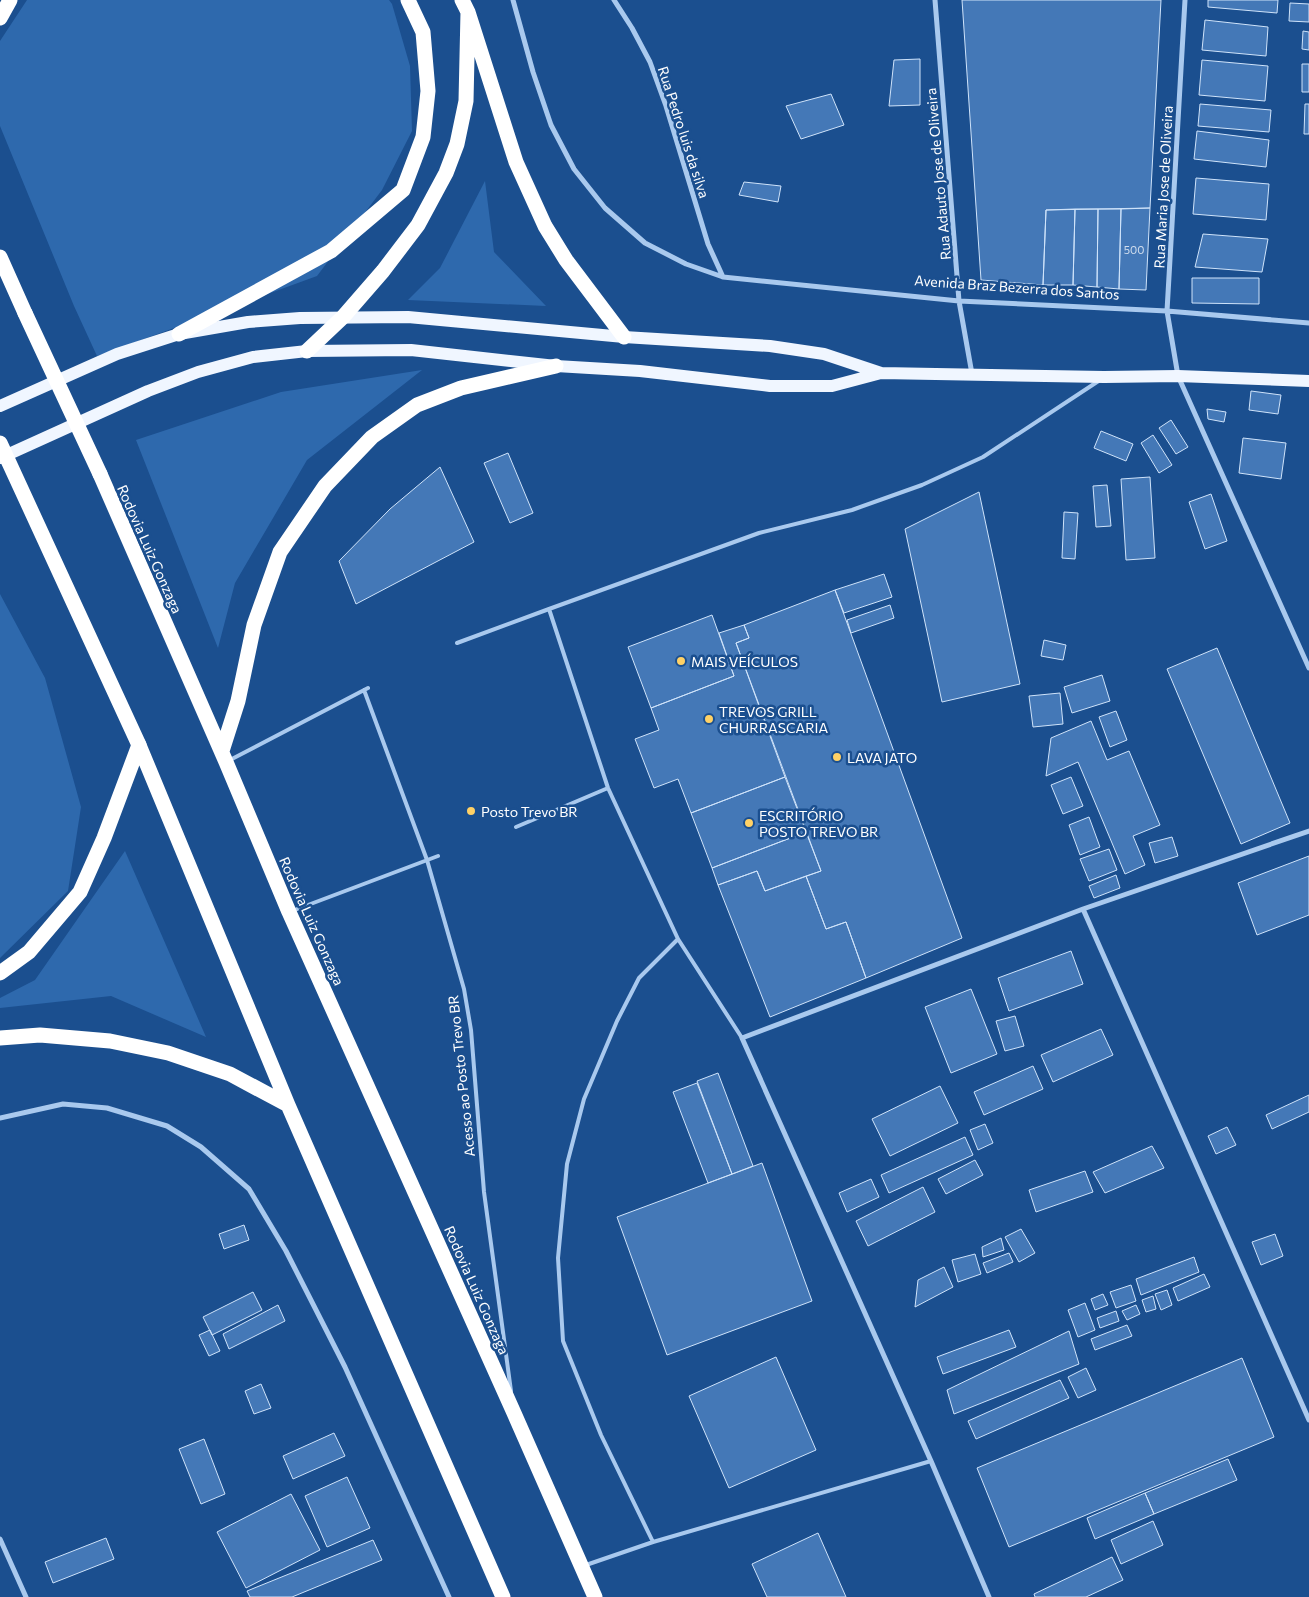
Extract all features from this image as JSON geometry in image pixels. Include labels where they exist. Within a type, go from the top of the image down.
[{"type":"highway","points":[[0,18],[10,0]]},
{"type":"highway","points":[[179,334],[331,251],[403,190],[422,137],[428,91],[423,32],[408,0]]},
{"type":"highway","points":[[307,351],[343,317],[383,271],[418,225],[446,173],[457,144],[466,101],[465,6]]},
{"type":"highway","points":[[465,6],[516,162],[545,226],[566,260],[624,337]]},
{"type":"highway","name":"Rodovia Luiz Gonzaga","points":[[0,257],[100,474],[224,756],[289,912],[595,1597]]},
{"type":"highway","points":[[224,756],[254,625],[280,552],[325,486],[372,436],[417,405],[461,388],[556,366]]},
{"type":"highway","points":[[0,443],[139,745],[288,1105],[503,1597]]},
{"type":"highway","points":[[0,973],[29,952],[80,892],[104,838],[139,745]]},
{"type":"highway","points":[[0,1038],[40,1035],[100,1040],[168,1052],[230,1074],[288,1105]]},
{"type":"main road","points":[[0,406],[117,354],[179,334],[248,322],[300,318],[408,318],[624,337],[779,347],[824,354],[881,373]]},
{"type":"main road","points":[[0,458],[148,391],[198,372],[253,357],[307,351],[411,350],[556,366],[640,371],[770,386],[832,386],[881,373],[1104,377],[1178,376],[1309,381]]},
{"type":"street","name":"Avenida Braz Bezerra dos Santos","points":[[513,0],[533,72],[551,125],[574,169],[604,208],[645,244],[686,264],[723,277],[959,301],[1167,311],[1309,324]]},
{"type":"street","name":"Rua Pedro luis da silva","points":[[614,0],[632,28],[650,62],[666,106],[708,244],[723,277]]},
{"type":"street","name":"Rua Adauto Jose de Oliveira","points":[[935,0],[959,301],[972,375]]},
{"type":"street","name":"Rua Maria Jose de Oliveira","points":[[1185,0],[1167,311],[1178,376],[1309,668]]},
{"type":"street","points":[[989,1597],[932,1461],[742,1038],[1083,909],[1309,830]]},
{"type":"street","points":[[1083,909],[1309,1420]]},
{"type":"street","points":[[0,1118],[63,1104],[107,1108],[167,1126],[201,1147],[250,1189],[286,1250],[345,1367],[450,1597]]},
{"type":"street","points":[[0,1539],[26,1597]]},
{"type":"lane","points":[[457,643],[759,533],[852,510],[922,485],[983,457],[1104,377]]},
{"type":"lane","points":[[549,610],[608,788],[678,939],[742,1038]]},
{"type":"lane","name":"Acesso ao Posto Trevo BR","points":[[224,756],[366,689],[427,860],[464,990],[471,1030],[484,1192],[514,1413]]},
{"type":"lane","points":[[516,827],[608,788]]},
{"type":"lane","points":[[289,912],[438,856]]},
{"type":"lane","points":[[653,1542],[601,1435],[563,1341],[558,1258],[568,1164],[584,1099],[617,1021],[639,978],[678,939]]},
{"type":"lane","points":[[582,1567],[653,1542],[932,1461]]},
{"type":"shaded area","points":[[27,0],[389,0],[392,4],[410,66],[412,131],[382,190],[317,276],[97,356],[74,306],[0,126],[0,41]]},
{"type":"shaded area","points":[[485,181],[494,252],[546,306],[408,300],[440,268]]},
{"type":"shaded area","points":[[422,370],[307,460],[235,583],[218,648],[136,440],[281,392]]},
{"type":"shaded area","points":[[0,594],[45,678],[81,807],[68,891],[0,958]]},
{"type":"shaded area","points":[[125,851],[206,1037],[111,996],[0,1008],[0,998],[35,980]]},
{"type":"building","points":[[962,0],[1161,0],[1150,208],[1046,210],[1043,285],[981,280]]},
{"type":"building","points":[[1208,0],[1278,0],[1277,13],[1208,7]]},
{"type":"building","points":[[1290,3],[1309,4],[1309,22],[1289,21]]},
{"type":"building","points":[[1205,20],[1268,27],[1266,56],[1202,50]]},
{"type":"building","points":[[1303,31],[1309,32],[1309,50],[1302,49]]},
{"type":"building","points":[[920,59],[920,105],[889,106],[894,60]]},
{"type":"building","points":[[1202,60],[1268,66],[1265,101],[1199,95]]},
{"type":"building","points":[[1302,64],[1309,64],[1309,92],[1302,92]]},
{"type":"building","points":[[831,94],[844,125],[801,139],[786,106]]},
{"type":"building","points":[[1200,104],[1271,110],[1269,132],[1198,126]]},
{"type":"building","points":[[1305,104],[1309,104],[1309,134],[1304,134]]},
{"type":"building","points":[[1197,131],[1269,140],[1266,167],[1194,159]]},
{"type":"building","points":[[1196,178],[1269,184],[1266,220],[1193,214]]},
{"type":"building","points":[[744,182],[781,186],[778,202],[739,195]]},
{"type":"building","points":[[1150,208],[1146,290],[1119,289],[1121,209]]},
{"type":"building","points":[[1075,209],[1073,285],[1043,285],[1046,210]]},
{"type":"building","points":[[1075,209],[1098,209],[1097,287],[1073,285]]},
{"type":"building","points":[[1098,209],[1121,209],[1119,289],[1097,287]]},
{"type":"building","points":[[1203,234],[1268,239],[1262,272],[1195,267]]},
{"type":"building","points":[[1192,278],[1259,278],[1259,304],[1192,303]]},
{"type":"building","points":[[1251,391],[1281,395],[1278,414],[1249,410]]},
{"type":"building","points":[[1207,409],[1226,412],[1224,422],[1208,419]]},
{"type":"building","points":[[1171,420],[1188,447],[1176,454],[1159,428]]},
{"type":"building","points":[[1101,431],[1133,444],[1126,461],[1094,448]]},
{"type":"building","points":[[1153,435],[1172,465],[1159,473],[1141,443]]},
{"type":"building","points":[[1243,438],[1286,443],[1281,479],[1239,473]]},
{"type":"building","points":[[508,453],[533,513],[510,523],[484,463]]},
{"type":"building","points":[[440,467],[474,542],[356,604],[339,561],[390,509]]},
{"type":"building","points":[[1150,477],[1155,558],[1126,560],[1121,479]]},
{"type":"building","points":[[1107,485],[1111,526],[1096,527],[1093,486]]},
{"type":"building","points":[[979,492],[1020,684],[942,702],[905,529]]},
{"type":"building","points":[[1211,494],[1227,541],[1205,549],[1189,502]]},
{"type":"building","points":[[1064,512],[1078,513],[1075,559],[1062,558]]},
{"type":"building","points":[[884,574],[892,597],[844,613],[835,590]]},
{"type":"building","name":"LAVA JATO","points":[[835,590],[962,938],[866,978],[846,922],[826,929],[806,876],[821,871],[736,643],[749,638],[744,625]]},
{"type":"building","points":[[890,605],[894,618],[851,633],[847,620]]},
{"type":"building","name":"MAIS VEÍCULOS","points":[[712,615],[734,676],[651,708],[628,647]]},
{"type":"building","name":"TREVOS GRILL CHURRASCARIA","points":[[744,625],[749,638],[736,643],[785,777],[691,813],[678,779],[654,788],[635,739],[659,730],[651,708],[734,676],[719,633]]},
{"type":"building","points":[[1044,640],[1066,645],[1063,660],[1041,656]]},
{"type":"building","points":[[1217,648],[1290,823],[1241,844],[1167,669]]},
{"type":"building","points":[[1102,675],[1110,701],[1072,713],[1064,687]]},
{"type":"building","points":[[1060,693],[1063,724],[1033,727],[1029,696]]},
{"type":"building","points":[[1116,711],[1127,740],[1110,747],[1099,717]]},
{"type":"building","points":[[1091,721],[1107,760],[1129,751],[1160,825],[1133,836],[1145,865],[1125,874],[1078,762],[1046,776],[1051,738]]},
{"type":"building","name":"ESCRITÓRIO POSTO TREVO BR","points":[[785,777],[806,832],[712,868],[691,813]]},
{"type":"building","points":[[1071,777],[1083,806],[1063,814],[1051,785]]},
{"type":"building","points":[[1089,817],[1100,847],[1080,855],[1069,825]]},
{"type":"building","points":[[806,832],[821,871],[765,891],[757,871],[718,885],[712,868]]},
{"type":"building","points":[[1172,837],[1178,856],[1155,863],[1149,843]]},
{"type":"building","points":[[1109,849],[1117,870],[1089,881],[1080,859]]},
{"type":"building","points":[[1309,856],[1309,915],[1257,935],[1238,883]]},
{"type":"building","points":[[757,871],[765,891],[806,876],[826,929],[846,922],[866,978],[770,1017],[718,885]]},
{"type":"building","points":[[1116,875],[1120,888],[1094,898],[1089,886]]},
{"type":"building","points":[[1071,951],[1083,984],[1009,1011],[998,978]]},
{"type":"building","points":[[971,989],[997,1054],[951,1073],[925,1007]]},
{"type":"building","points":[[1015,1016],[1024,1046],[1005,1051],[996,1021]]},
{"type":"building","points":[[1101,1029],[1113,1055],[1053,1082],[1041,1055]]},
{"type":"building","points":[[1033,1066],[1043,1089],[984,1115],[974,1092]]},
{"type":"building","points":[[718,1073],[753,1166],[732,1174],[697,1081]]},
{"type":"building","points":[[697,1083],[732,1174],[708,1183],[673,1092]]},
{"type":"building","points":[[940,1086],[958,1123],[890,1156],[872,1119]]},
{"type":"building","points":[[1309,1095],[1309,1112],[1272,1129],[1266,1115]]},
{"type":"building","points":[[985,1124],[993,1143],[978,1150],[970,1130]]},
{"type":"building","points":[[1227,1127],[1236,1145],[1216,1154],[1208,1136]]},
{"type":"building","points":[[965,1137],[973,1155],[889,1193],[881,1175]]},
{"type":"building","points":[[1152,1146],[1164,1168],[1105,1193],[1093,1172]]},
{"type":"building","points":[[975,1160],[983,1175],[946,1194],[938,1179]]},
{"type":"building","points":[[762,1163],[812,1301],[667,1355],[617,1217]]},
{"type":"building","points":[[1085,1171],[1093,1192],[1036,1212],[1029,1190]]},
{"type":"building","points":[[871,1179],[879,1197],[847,1212],[839,1193]]},
{"type":"building","points":[[923,1187],[935,1212],[868,1246],[856,1221]]},
{"type":"building","points":[[244,1225],[249,1240],[224,1249],[219,1234]]},
{"type":"building","points":[[1021,1229],[1035,1253],[1019,1262],[1005,1237]]},
{"type":"building","points":[[1275,1234],[1283,1256],[1261,1265],[1252,1242]]},
{"type":"building","points":[[1001,1238],[1004,1250],[983,1257],[982,1247]]},
{"type":"building","points":[[1009,1253],[1013,1262],[987,1273],[983,1263]]},
{"type":"building","points":[[975,1254],[981,1274],[958,1282],[952,1260]]},
{"type":"building","points":[[1194,1257],[1199,1272],[1141,1295],[1136,1279]]},
{"type":"building","points":[[944,1267],[953,1287],[915,1307],[918,1280]]},
{"type":"building","points":[[1204,1274],[1210,1287],[1178,1301],[1173,1288]]},
{"type":"building","points":[[1131,1285],[1136,1301],[1116,1308],[1110,1292]]},
{"type":"building","points":[[1167,1290],[1172,1305],[1161,1310],[1155,1294]]},
{"type":"building","points":[[253,1292],[262,1310],[212,1335],[203,1317]]},
{"type":"building","points":[[1103,1294],[1108,1305],[1095,1310],[1091,1299]]},
{"type":"building","points":[[1153,1296],[1156,1309],[1146,1312],[1142,1300]]},
{"type":"building","points":[[1085,1303],[1095,1330],[1078,1337],[1068,1310]]},
{"type":"building","points":[[278,1305],[285,1321],[229,1349],[223,1334]]},
{"type":"building","points":[[1136,1305],[1140,1314],[1127,1320],[1122,1311]]},
{"type":"building","points":[[1116,1311],[1119,1321],[1100,1328],[1097,1318]]},
{"type":"building","points":[[1127,1325],[1132,1336],[1095,1350],[1091,1339]]},
{"type":"building","points":[[210,1330],[220,1351],[209,1356],[199,1335]]},
{"type":"building","points":[[1009,1330],[1016,1347],[943,1374],[937,1357]]},
{"type":"building","points":[[1069,1331],[1079,1364],[954,1414],[947,1390]]},
{"type":"building","points":[[776,1357],[816,1450],[729,1488],[689,1396]]},
{"type":"building","points":[[1242,1358],[1274,1437],[1009,1547],[977,1468]]},
{"type":"building","points":[[1086,1368],[1096,1390],[1078,1398],[1068,1377]]},
{"type":"building","points":[[1060,1380],[1069,1398],[976,1439],[968,1421]]},
{"type":"building","points":[[261,1384],[271,1408],[254,1414],[245,1391]]},
{"type":"building","points":[[334,1433],[345,1456],[293,1479],[283,1456]]},
{"type":"building","points":[[204,1439],[225,1494],[201,1504],[179,1449]]},
{"type":"building","points":[[1228,1459],[1237,1480],[1154,1514],[1145,1493]]},
{"type":"building","points":[[347,1477],[370,1528],[327,1547],[305,1496]]},
{"type":"building","points":[[1145,1493],[1154,1514],[1095,1539],[1087,1518]]},
{"type":"building","points":[[291,1494],[320,1550],[246,1588],[217,1532]]},
{"type":"building","points":[[1153,1521],[1163,1545],[1121,1564],[1111,1540]]},
{"type":"building","points":[[818,1533],[846,1597],[767,1597],[752,1564]]},
{"type":"building","points":[[106,1538],[114,1559],[53,1583],[45,1562]]},
{"type":"building","points":[[373,1540],[382,1560],[292,1597],[250,1597],[247,1591]]},
{"type":"building","points":[[1112,1557],[1123,1580],[1086,1597],[1035,1597],[1034,1594]]},
{"type":"place","name":"MAIS VEÍCULOS","points":[[681,661]]},
{"type":"place","name":"TREVOS GRILL CHURRASCARIA","points":[[709,719]]},
{"type":"place","name":"LAVA JATO","points":[[837,757]]},
{"type":"place","name":"Posto Trevo BR","points":[[471,811]]},
{"type":"place","name":"ESCRITÓRIO POSTO TREVO BR","points":[[749,823]]}]
